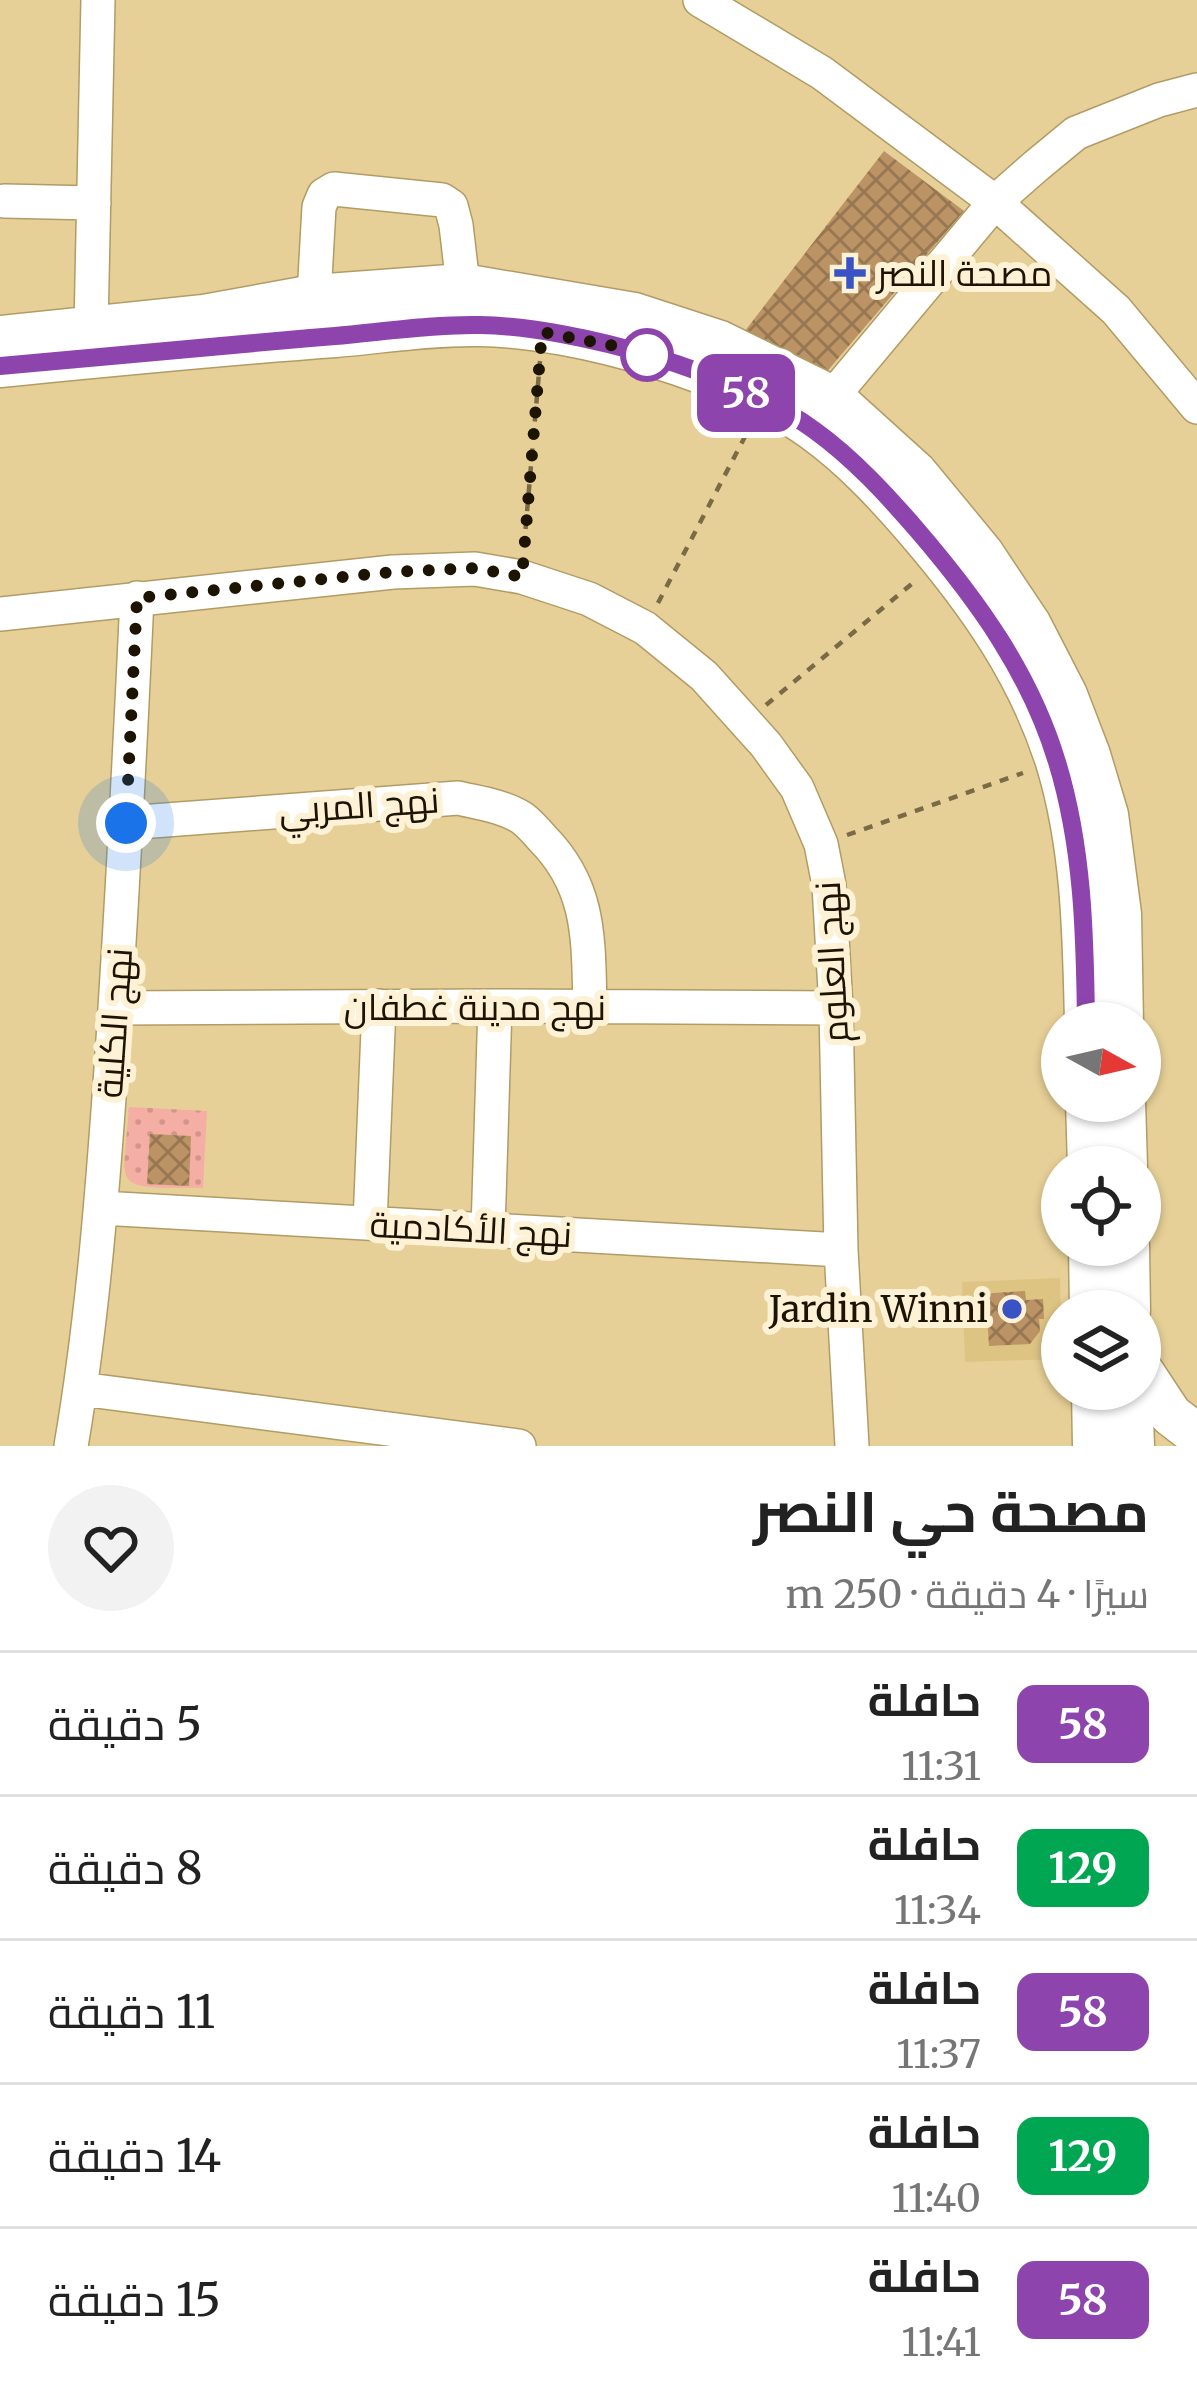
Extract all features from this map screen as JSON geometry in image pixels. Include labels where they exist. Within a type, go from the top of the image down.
[{"type":"main road","points":[[0,337],[204,316],[314,296],[463,285],[634,314],[720,342],[916,473],[982,553],[1030,625],[1066,695],[1107,815],[1120,914],[1122,1002]]},
{"type":"main road","points":[[0,366],[479,325],[630,349],[713,377],[764,401],[823,413],[969,592],[1038,707],[1070,808],[1084,914],[1086,1002]]},
{"type":"main road","points":[[1161,1400],[1171,1415],[1197,1436]]},
{"type":"main road","points":[[1093,1410],[1094,1446]]},
{"type":"main road","points":[[1132,1410],[1133,1446]]},
{"type":"street","points":[[91,327],[98,0]]},
{"type":"street","points":[[700,0],[822,73],[995,202],[1116,310],[1197,406]]},
{"type":"street","points":[[823,413],[995,202],[1076,133],[1197,90]]},
{"type":"street","points":[[314,296],[319,207],[324,195],[334,189],[442,200],[451,206],[463,285]]},
{"type":"street","points":[[4,201],[94,203]]},
{"type":"street","name":"نهج العلوم","points":[[0,614],[392,572],[475,568],[522,577],[589,599],[645,628],[704,676],[766,745],[796,788],[821,844],[829,885],[852,1446]]},
{"type":"street","name":"نهج الكلية","points":[[71,1446],[101,1208],[137,598]]},
{"type":"street","name":"نهج المربي","points":[[126,823],[458,798],[494,806],[524,819],[554,850],[578,887],[588,930],[590,1007]]},
{"type":"street","points":[[370,1223],[379,1006]]},
{"type":"street","points":[[488,1230],[495,1006]]},
{"type":"street","name":"نهج مدينة غطفان","points":[[115,1008],[836,1008]]},
{"type":"street","name":"نهج الأكادمية","points":[[101,1208],[841,1250]]},
{"type":"street","points":[[80,1390],[519,1446]]},
{"type":"path","points":[[522,577],[542,332]]},
{"type":"path","points":[[645,628],[764,401]]},
{"type":"path","points":[[746,722],[942,559]]},
{"type":"path","points":[[821,844],[1057,761]]},
{"type":"shaded area","points":[[129,1107],[207,1111],[203,1188],[147,1187],[128,1179],[124,1166]]},
{"type":"shaded area","name":"Jardin Winni","points":[[1060,1278],[1060,1290],[1041,1290],[1041,1360],[965,1362],[962,1282]]},
{"type":"building","name":"مصحة النصر","points":[[884,151],[964,211],[818,382],[741,336]]},
{"type":"building","points":[[150,1134],[191,1136],[189,1186],[147,1184]]},
{"type":"building","points":[[1025,1291],[1026,1300],[1041,1299],[1040,1331],[1030,1344],[989,1346],[987,1314],[979,1314],[977,1294]]},
{"type":"bus line","name":"58","points":[[0,366],[479,325],[630,349],[713,377],[813,429],[886,494],[969,592],[1038,707],[1070,808],[1084,914],[1086,1002]]},
{"type":"place","name":"مصحة النصر","points":[[850,273]]},
{"type":"place","name":"Jardin Winni","points":[[1012,1309]]},
{"type":"route","points":[[126,823],[137,598],[392,572],[475,568],[522,577],[542,332],[647,355]]}]
